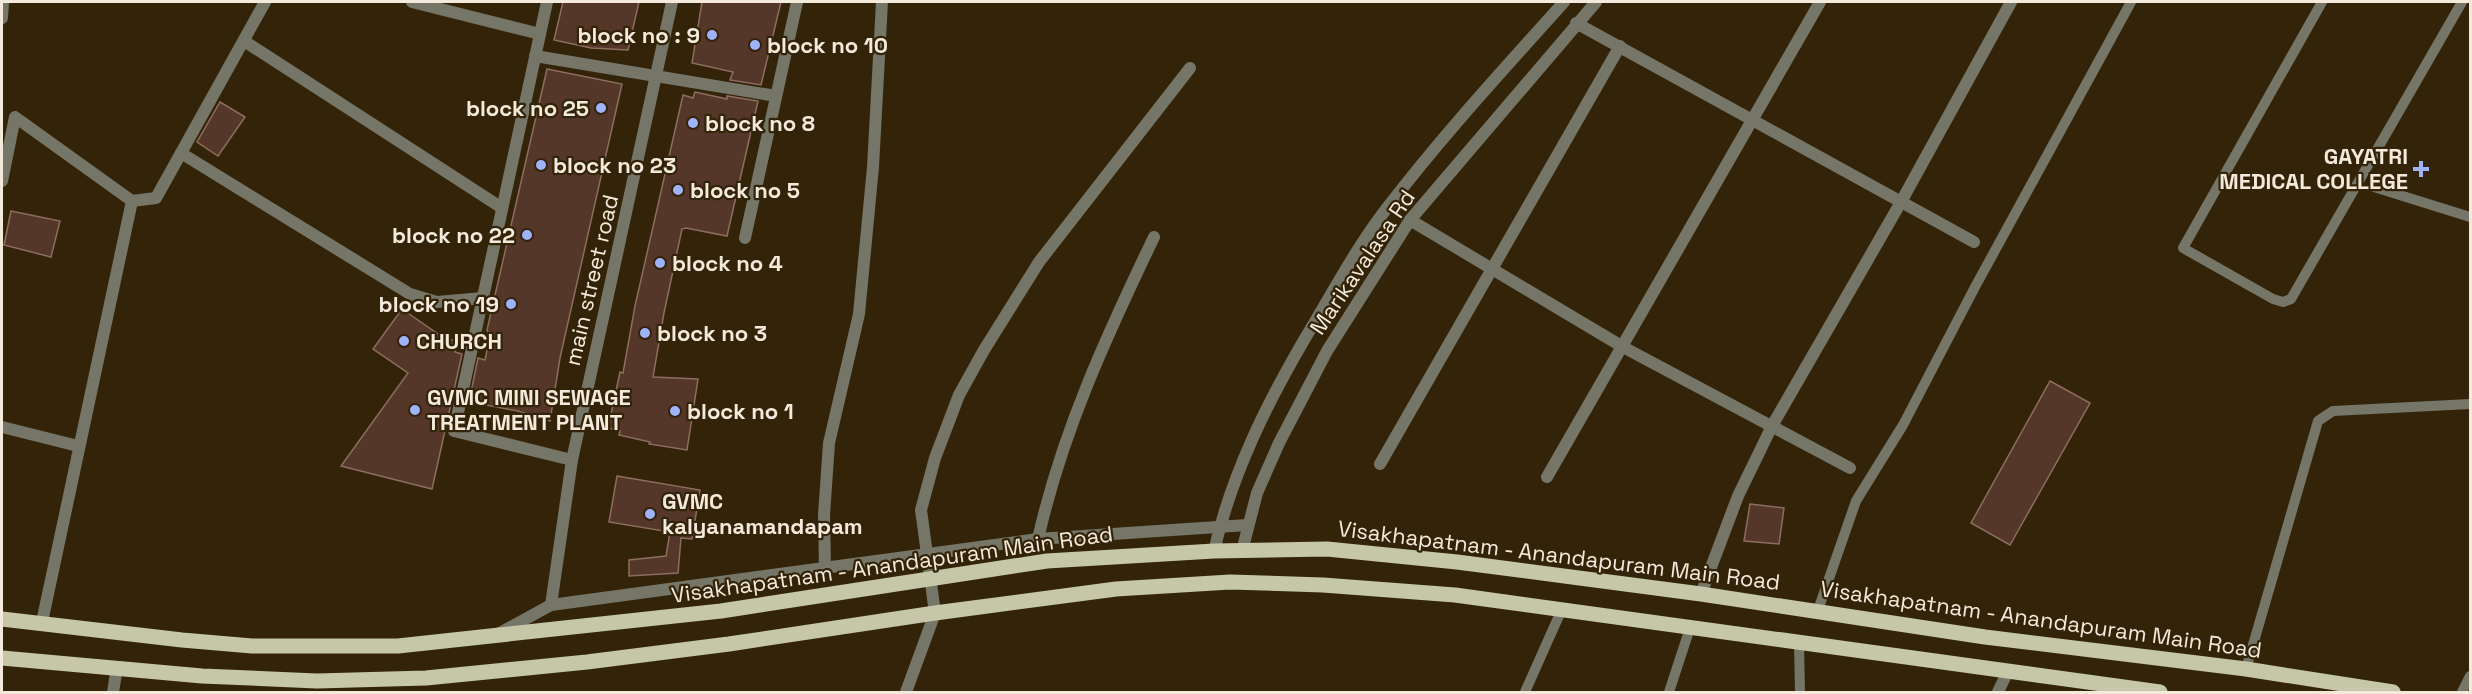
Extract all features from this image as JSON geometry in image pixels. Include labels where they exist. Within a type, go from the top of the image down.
[{"type":"main road","name":"Visakhapatnam - Anandapuram Main Road","points":[[2,619],[252,646],[398,646],[722,611],[1047,561],[1214,551],[1339,550],[1457,562],[1701,594],[1985,637],[2246,669],[2393,693]]},
{"type":"main road","points":[[2,658],[202,676],[317,681],[426,678],[646,655],[1116,589],[1230,582],[1345,586],[1455,595],[2160,693]]},
{"type":"street","points":[[2,18],[3,2]]},
{"type":"street","points":[[2,182],[15,117],[132,201],[156,198],[265,2]]},
{"type":"street","points":[[412,2],[540,34]]},
{"type":"street","points":[[547,2],[454,431],[572,459]]},
{"type":"street","name":"main street road","points":[[551,605],[572,459],[672,2]]},
{"type":"street","points":[[745,238],[797,2]]},
{"type":"street","points":[[825,568],[824,515],[829,443],[859,314],[873,167],[882,2]]},
{"type":"street","name":"Marikavalasa Rd","points":[[1214,551],[1220,526],[1258,425],[1279,382],[1360,246],[1386,208],[1564,2]]},
{"type":"street","name":"Marikavalasa Rd","points":[[1242,551],[1257,493],[1279,443],[1327,351],[1410,220],[1596,2]]},
{"type":"street","points":[[1547,477],[1820,2]]},
{"type":"street","points":[[1701,594],[1738,496],[1772,426],[1901,202],[2011,2]]},
{"type":"street","points":[[1576,23],[1974,242]]},
{"type":"street","points":[[244,41],[502,208]]},
{"type":"street","points":[[1380,464],[1490,268],[1620,46]]},
{"type":"street","points":[[535,56],[776,96]]},
{"type":"street","points":[[906,693],[925,647],[935,613],[929,554],[921,510],[935,458],[969,377],[1039,262],[1191,68]]},
{"type":"street","points":[[181,153],[410,294],[437,302],[483,298]]},
{"type":"street","points":[[42,622],[132,201]]},
{"type":"street","points":[[1410,220],[1623,347],[1850,468]]},
{"type":"street","points":[[1038,539],[1049,490],[1072,418],[1114,319],[1154,237]]},
{"type":"street","points":[[2,427],[78,446]]},
{"type":"street","points":[[491,637],[551,605],[1038,539],[1247,525]]},
{"type":"street","points":[[113,693],[117,667]]},
{"type":"street","points":[[1998,693],[2007,673]]},
{"type":"lane","points":[[1818,610],[1856,501],[1903,425],[1975,287],[2131,2]]},
{"type":"lane","points":[[2322,2],[2182,248],[2272,299],[2283,302],[2290,299],[2462,2]]},
{"type":"lane","points":[[2374,187],[2470,217]]},
{"type":"lane","points":[[2246,669],[2318,421],[2333,411],[2470,404]]},
{"type":"lane","points":[[1525,693],[1562,609]]},
{"type":"lane","points":[[1669,693],[1690,628]]},
{"type":"lane","points":[[1799,643],[1800,693]]},
{"type":"lane","points":[[2462,693],[2470,676]]},
{"type":"building","points":[[563,2],[639,2],[628,50],[591,48],[554,40]]},
{"type":"building","points":[[702,2],[781,2],[761,85],[730,80],[733,72],[692,63]]},
{"type":"building","points":[[547,69],[622,84],[560,358],[550,421],[518,411],[469,402],[478,358],[485,360],[490,336],[487,330]]},
{"type":"building","points":[[695,92],[727,99],[727,96],[758,101],[727,236],[682,229],[664,313],[653,377],[698,379],[687,450],[649,444],[650,442],[619,435],[620,431],[608,428],[620,372],[623,373],[635,306],[683,95],[693,98]]},
{"type":"building","points":[[220,102],[245,117],[218,156],[197,142]]},
{"type":"building","points":[[11,211],[60,221],[51,257],[4,245]]},
{"type":"building","name":"GVMC MINI SEWAGE TREATMENT PLANT","points":[[402,309],[444,338],[456,341],[455,352],[462,354],[432,489],[341,466],[408,373],[373,349]]},
{"type":"building","points":[[2050,381],[2090,403],[2010,545],[1971,523]]},
{"type":"building","name":"GVMC kalyanamandapam","points":[[617,476],[700,490],[692,539],[681,538],[678,573],[629,576],[629,560],[666,556],[670,532],[609,522]]},
{"type":"building","points":[[1750,504],[1784,508],[1779,544],[1744,541]]},
{"type":"place","name":"block no : 9","points":[[712,35]]},
{"type":"place","name":"block no 10","points":[[755,45]]},
{"type":"place","name":"block no 25","points":[[601,108]]},
{"type":"place","name":"block no 8","points":[[693,123]]},
{"type":"place","name":"block no 23","points":[[541,165]]},
{"type":"place","name":"GAYATRI MEDICAL COLLEGE","points":[[2421,169]]},
{"type":"place","name":"block no 5","points":[[678,190]]},
{"type":"place","name":"block no 22","points":[[527,235]]},
{"type":"place","name":"block no 4","points":[[660,263]]},
{"type":"place","name":"block no 19","points":[[511,304]]},
{"type":"place","name":"block no 3","points":[[645,333]]},
{"type":"place","name":"CHURCH","points":[[404,341]]},
{"type":"place","name":"GVMC MINI SEWAGE TREATMENT PLANT","points":[[415,410]]},
{"type":"place","name":"block no 1","points":[[675,411]]},
{"type":"place","name":"GVMC kalyanamandapam","points":[[650,514]]}]
